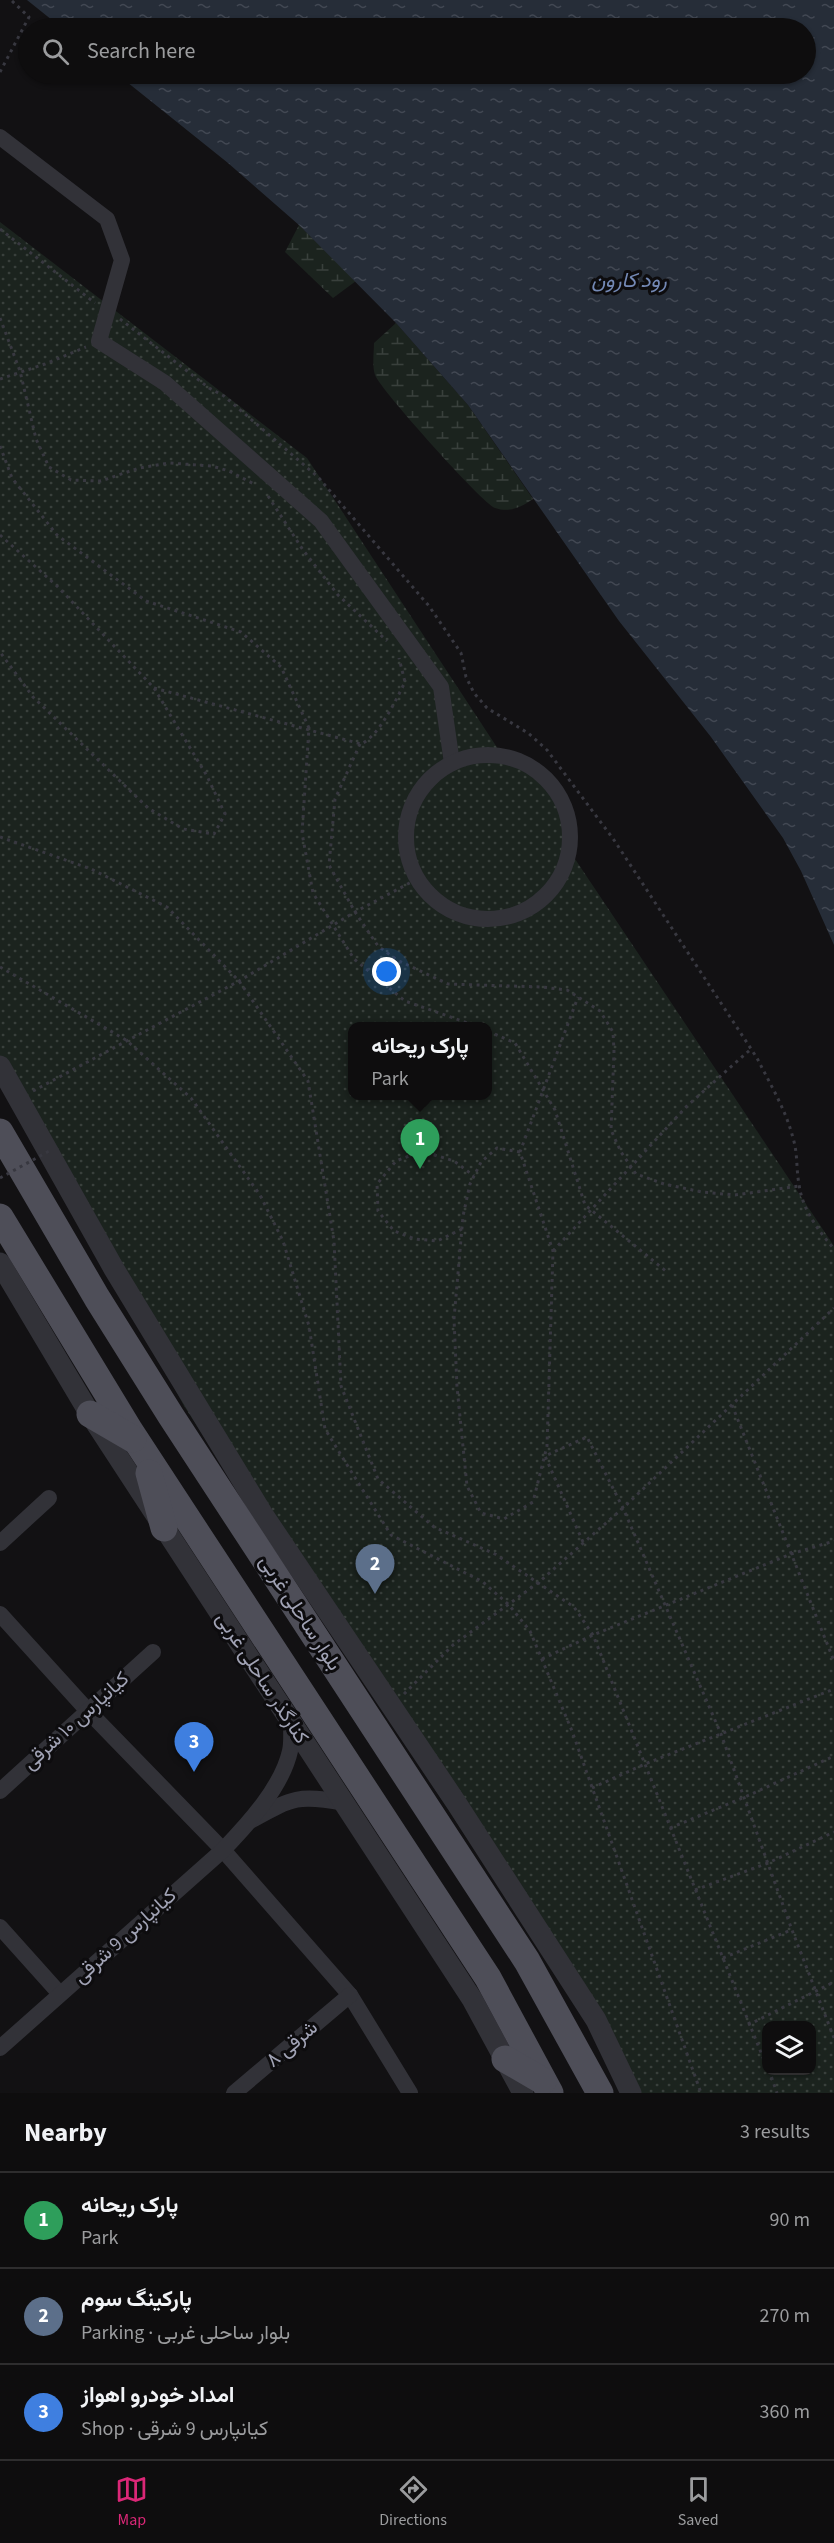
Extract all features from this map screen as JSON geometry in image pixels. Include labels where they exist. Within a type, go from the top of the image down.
[{"type":"main road","name":"بلوار ساحلی غربی","points":[[0,1132],[97,1298],[171,1416],[527,1961],[600,2093]]},
{"type":"main road","points":[[0,1217],[140,1445],[488,1978],[539,2089]]},
{"type":"main road","points":[[90,1414],[140,1445],[164,1528]]},
{"type":"main road","points":[[505,2059],[539,2089]]},
{"type":"street","points":[[0,137],[107,219],[122,260],[99,341],[165,383],[321,521],[441,687],[452,763]]},
{"type":"street","points":[[476,755],[502,756],[526,764],[533,769],[546,779],[561,799],[569,824],[569,849],[561,873],[547,894],[526,909],[503,917],[478,918],[454,912],[433,898],[417,879],[407,853],[406,826],[414,801],[430,778],[452,763],[476,755]]},
{"type":"street","points":[[0,1066],[114,1269],[262,1513],[457,1804],[596,2020],[630,2093]]},
{"type":"street","name":"کنارگذر ساحلی غربی","points":[[0,1263],[90,1414],[472,1999],[505,2059]]},
{"type":"street","points":[[0,1543],[50,1498]]},
{"type":"street","points":[[0,1614],[88,1711],[223,1850],[350,1995],[410,2093]]},
{"type":"street","name":"کیانپارس ۱۰ شرقی","points":[[0,1791],[153,1652]]},
{"type":"street","points":[[249,1822],[282,1775],[291,1750],[291,1723]]},
{"type":"street","points":[[249,1822],[288,1800],[316,1798],[344,1803]]},
{"type":"street","name":"کیانپارس 9 شرقی","points":[[0,2048],[223,1850],[249,1822]]},
{"type":"street","points":[[0,1927],[60,1994]]},
{"type":"street","name":"۸ شرقی","points":[[234,2093],[350,1995]]},
{"type":"path","points":[[11,0],[28,18]]},
{"type":"path","points":[[0,72],[18,38]]},
{"type":"path","points":[[0,230],[209,388],[224,396],[318,477],[429,606],[461,653],[466,676],[474,693],[487,708],[528,733],[547,750],[593,811],[667,919],[751,1049],[776,1095],[793,1137],[798,1161],[799,1186],[816,1228],[834,1249]]},
{"type":"path","points":[[0,318],[20,371],[36,439],[48,467],[71,480],[101,481],[139,468],[169,463],[212,466],[229,471],[255,485]]},
{"type":"path","points":[[0,379],[45,364],[99,341]]},
{"type":"path","points":[[0,446],[12,478],[57,535],[146,601],[241,632],[281,667],[309,728],[302,833],[313,893],[354,959],[405,1001],[465,1022]]},
{"type":"path","points":[[264,490],[303,550],[338,595],[390,645]]},
{"type":"path","points":[[0,535],[57,586],[154,688],[207,776],[225,814],[214,834],[183,829],[148,808],[33,697],[0,652]]},
{"type":"path","points":[[398,652],[405,682],[392,707],[369,740],[361,744],[335,799],[329,865],[355,912],[378,946],[397,960],[448,984],[567,990],[600,1011],[613,1032],[611,1130],[636,1174],[664,1184],[702,1192],[735,1195],[799,1186]]},
{"type":"path","points":[[154,688],[309,728],[361,744]]},
{"type":"path","points":[[0,837],[91,869],[167,907],[239,981],[308,1081],[334,1241],[341,1386],[378,1479],[434,1527],[495,1554],[574,1607],[593,1635],[762,2056]]},
{"type":"path","points":[[19,1099],[239,981],[355,912],[417,879]]},
{"type":"path","points":[[0,967],[126,1040],[191,1098],[260,1195],[284,1241],[309,1326],[325,1429],[391,1535],[483,1582],[509,1605],[530,1631],[572,1731],[701,2093]]},
{"type":"path","points":[[520,1152],[497,1148],[480,1162],[470,1184],[462,1228],[454,1319],[457,1387],[467,1486],[481,1513],[504,1519],[532,1502],[547,1446],[553,1251],[546,1223],[520,1152],[578,997]]},
{"type":"path","points":[[492,1033],[515,1043],[555,1110],[585,1205],[667,1272]]},
{"type":"path","points":[[553,1251],[687,1106],[751,1049]]},
{"type":"path","points":[[0,1178],[51,1150]]},
{"type":"path","points":[[462,1228],[437,1241],[415,1239],[394,1231],[378,1211],[377,1184],[396,1161],[422,1151],[454,1161],[474,1176]]},
{"type":"path","points":[[391,1706],[453,1645],[539,1582],[623,1508],[834,1308]]},
{"type":"path","points":[[732,1405],[834,1661]]},
{"type":"path","points":[[544,1456],[587,1437],[623,1508],[721,1734],[834,2038]]},
{"type":"path","points":[[544,1456],[583,1542]]},
{"type":"path","points":[[542,1659],[593,1635],[791,1554],[834,1541]]},
{"type":"path","points":[[592,1788],[645,1764],[834,1689]]},
{"type":"path","points":[[670,1828],[834,1756]]},
{"type":"path","points":[[695,1890],[768,1863],[834,1832]]},
{"type":"path","points":[[723,1958],[792,1930]]},
{"type":"path","points":[[748,2025],[834,1982]]},
{"type":"path","points":[[771,2075],[777,2093]]},
{"type":"green space","points":[[0,222],[307,458],[502,755],[568,799],[569,850],[834,1246],[834,2093],[634,2093],[184,1406],[0,1062]]},
{"type":"green space","points":[[299,225],[356,281],[333,298],[285,252]]},
{"type":"green space","points":[[396,323],[468,405],[533,499],[520,507],[506,510],[495,508],[487,502],[432,445],[381,385],[374,371],[374,343]]},
{"type":"water","name":"رود کارون","points":[[27,0],[834,0],[834,945],[801,871],[783,838],[711,737],[619,621],[468,405],[396,323],[299,225],[228,163],[129,84],[816,84],[816,18],[50,18]]},
{"type":"place","name":"پارک ریحانه","points":[[420,1169]]},
{"type":"place","name":"پارکینگ سوم","points":[[375,1594]]},
{"type":"place","name":"امداد خودرو اهواز","points":[[194,1772]]}]
